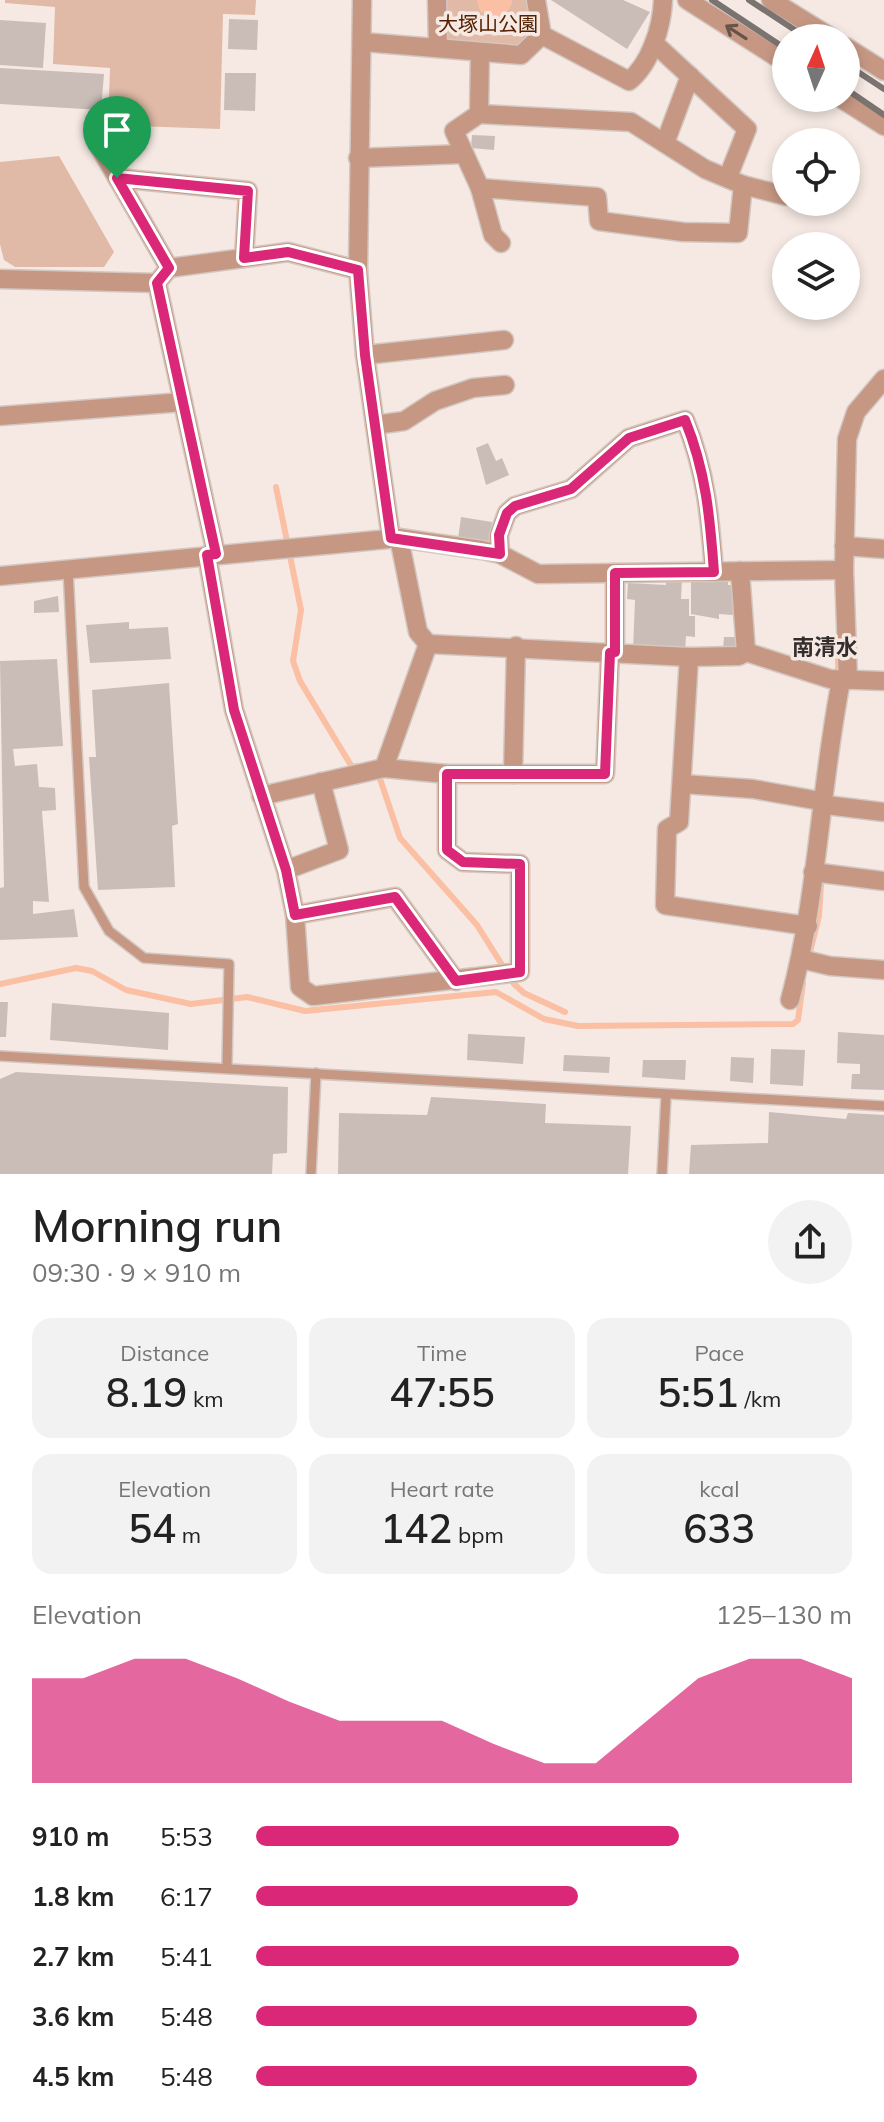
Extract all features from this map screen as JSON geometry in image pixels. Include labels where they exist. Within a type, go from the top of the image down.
[{"type":"street","points":[[362,0],[358,270],[365,355],[395,538],[418,632],[428,644],[689,657],[739,656],[746,652],[840,686],[884,681]]},
{"type":"street","points":[[437,0],[438,47]]},
{"type":"street","points":[[536,0],[542,35]]},
{"type":"street","points":[[542,35],[629,81],[642,70],[654,43],[663,0]]},
{"type":"street","points":[[687,0],[772,54]]},
{"type":"street","points":[[771,0],[810,24]]},
{"type":"street","points":[[363,42],[521,55],[542,35]]},
{"type":"street","points":[[480,188],[597,197],[599,221],[683,232],[738,233],[736,181],[747,129],[654,43]]},
{"type":"street","points":[[479,114],[480,53]]},
{"type":"street","points":[[860,56],[884,71]]},
{"type":"street","points":[[665,143],[690,76]]},
{"type":"street","points":[[860,111],[884,126]]},
{"type":"street","points":[[501,243],[493,235],[480,188],[454,131],[479,114],[631,122],[705,169],[772,192]]},
{"type":"street","points":[[99,146],[169,268]]},
{"type":"street","points":[[358,158],[464,154]]},
{"type":"street","points":[[117,178],[248,191],[244,258]]},
{"type":"street","points":[[157,283],[169,268],[288,252],[358,270]]},
{"type":"street","points":[[0,279],[157,283]]},
{"type":"street","points":[[157,283],[212,554],[234,710],[286,870],[295,915],[300,987],[313,996],[520,972],[520,864],[463,862],[447,850],[447,774]]},
{"type":"street","points":[[365,355],[504,340]]},
{"type":"street","points":[[790,1000],[807,960],[808,926],[819,873],[840,686],[840,570],[850,424],[884,379]]},
{"type":"street","points":[[375,425],[404,421],[435,401],[473,388],[505,385]]},
{"type":"street","points":[[0,416],[183,402]]},
{"type":"street","points":[[500,554],[499,535],[507,513],[515,506],[571,489],[629,438],[685,420],[700,456],[708,492],[714,572]]},
{"type":"street","points":[[0,576],[395,538],[500,554],[538,574],[840,570]]},
{"type":"street","points":[[844,546],[884,549]]},
{"type":"street","points":[[740,571],[746,652]]},
{"type":"street","points":[[261,796],[384,768],[447,774],[605,774],[615,573]]},
{"type":"street","points":[[384,768],[428,644]]},
{"type":"street","points":[[513,774],[516,646]]},
{"type":"street","points":[[689,657],[683,784],[679,822],[667,829],[665,905],[808,926]]},
{"type":"street","points":[[286,870],[339,850],[321,782]]},
{"type":"street","points":[[683,784],[753,789],[884,812]]},
{"type":"street","points":[[819,873],[884,881]]},
{"type":"street","points":[[295,915],[395,897],[456,981]]},
{"type":"street","points":[[807,960],[884,970]]},
{"type":"lane","points":[[68,569],[84,887],[109,931],[144,958],[229,964],[227,1066]]},
{"type":"lane","points":[[0,1056],[227,1066],[666,1096],[884,1106]]},
{"type":"lane","points":[[311,1174],[316,1073]]},
{"type":"lane","points":[[662,1174],[666,1096]]},
{"type":"green space","points":[[5,0],[256,0],[255,15],[223,14],[220,129],[108,125],[110,68],[53,64],[55,7],[5,3]]},
{"type":"green space","name":"大塚山公園","points":[[443,0],[529,0],[528,34],[515,50],[453,44],[443,33]]},
{"type":"green space","points":[[59,156],[114,252],[104,267],[15,267],[4,260],[0,244],[0,162]]},
{"type":"shaded area","points":[[477,0],[512,0],[512,4],[506,14],[494,19],[480,11]]},
{"type":"building","points":[[551,0],[623,0],[650,12],[627,49]]},
{"type":"building","points":[[229,19],[258,20],[257,50],[228,49]]},
{"type":"building","points":[[0,20],[46,23],[43,68],[0,65]]},
{"type":"building","points":[[0,68],[104,74],[101,110],[0,104]]},
{"type":"building","points":[[225,73],[256,73],[255,111],[224,110]]},
{"type":"building","points":[[472,135],[495,136],[494,150],[471,148]]},
{"type":"building","points":[[488,443],[496,461],[502,458],[509,475],[486,485],[476,448]]},
{"type":"building","points":[[461,517],[492,522],[488,545],[458,539]]},
{"type":"building","points":[[666,580],[682,580],[681,599],[689,599],[689,616],[695,616],[695,637],[686,636],[685,652],[633,650],[635,600],[627,599],[628,583],[666,585]]},
{"type":"building","points":[[691,580],[728,581],[728,585],[733,585],[733,615],[719,614],[719,619],[691,614]]},
{"type":"building","points":[[58,596],[59,612],[34,613],[34,601]]},
{"type":"building","points":[[129,622],[129,629],[168,627],[171,659],[90,663],[86,625]]},
{"type":"building","points":[[724,637],[738,637],[737,649],[723,649]]},
{"type":"building","points":[[57,659],[63,746],[13,749],[15,766],[37,764],[39,787],[55,788],[56,810],[42,811],[49,902],[33,901],[33,914],[74,909],[78,937],[0,940],[0,888],[4,887],[0,661]]},
{"type":"building","points":[[169,683],[178,824],[172,826],[175,887],[98,890],[89,757],[96,757],[92,690]]},
{"type":"building","points":[[0,1002],[8,1002],[6,1037],[0,1037]]},
{"type":"building","points":[[52,1003],[169,1013],[168,1050],[50,1040]]},
{"type":"building","points":[[838,1032],[884,1035],[884,1090],[851,1089],[852,1074],[860,1074],[860,1064],[837,1063]]},
{"type":"building","points":[[468,1034],[525,1037],[523,1064],[467,1060]]},
{"type":"building","points":[[771,1049],[805,1050],[803,1086],[770,1084]]},
{"type":"building","points":[[564,1055],[610,1057],[609,1073],[563,1071]]},
{"type":"building","points":[[731,1057],[754,1058],[753,1083],[730,1081]]},
{"type":"building","points":[[643,1060],[686,1060],[685,1080],[642,1077]]},
{"type":"building","points":[[16,1072],[288,1087],[287,1153],[273,1154],[272,1174],[0,1174],[0,1079]]},
{"type":"building","points":[[431,1097],[546,1104],[545,1123],[631,1126],[628,1174],[338,1174],[339,1113],[427,1115]]},
{"type":"building","points":[[769,1112],[846,1119],[848,1113],[884,1115],[884,1174],[689,1174],[691,1145],[768,1143]]},
{"type":"waterway","points":[[276,487],[301,610],[293,661],[300,681],[352,767],[357,766]]},
{"type":"waterway","points":[[838,642],[838,679]]},
{"type":"waterway","points":[[378,773],[400,838],[477,925],[514,984],[524,993],[565,1012]]},
{"type":"waterway","points":[[809,956],[819,916],[821,885]]},
{"type":"waterway","points":[[0,984],[76,968],[92,971],[126,990],[191,1004],[247,997],[305,1011],[496,992],[544,1019],[578,1026],[793,1024],[798,1020],[803,983]]},
{"type":"railway","points":[[712,0],[772,40]]},
{"type":"railway","points":[[749,0],[786,24]]},
{"type":"railway","points":[[860,73],[884,89]]},
{"type":"railway","points":[[860,99],[884,115]]},
{"type":"district","name":"南清水","points":[[825,647]]},
{"type":"route","points":[[117,178],[248,191],[244,258],[288,252],[358,270],[365,355],[391,538],[500,554],[499,535],[507,513],[515,506],[571,489],[583,482],[604,457],[629,438],[685,420],[700,456],[708,492],[714,572],[615,573],[615,652],[610,653],[605,774],[447,774],[447,850],[463,862],[520,864],[520,972],[456,981],[395,897],[295,915],[286,870],[234,710],[207,555],[216,554],[157,283],[169,268],[117,178]]}]
